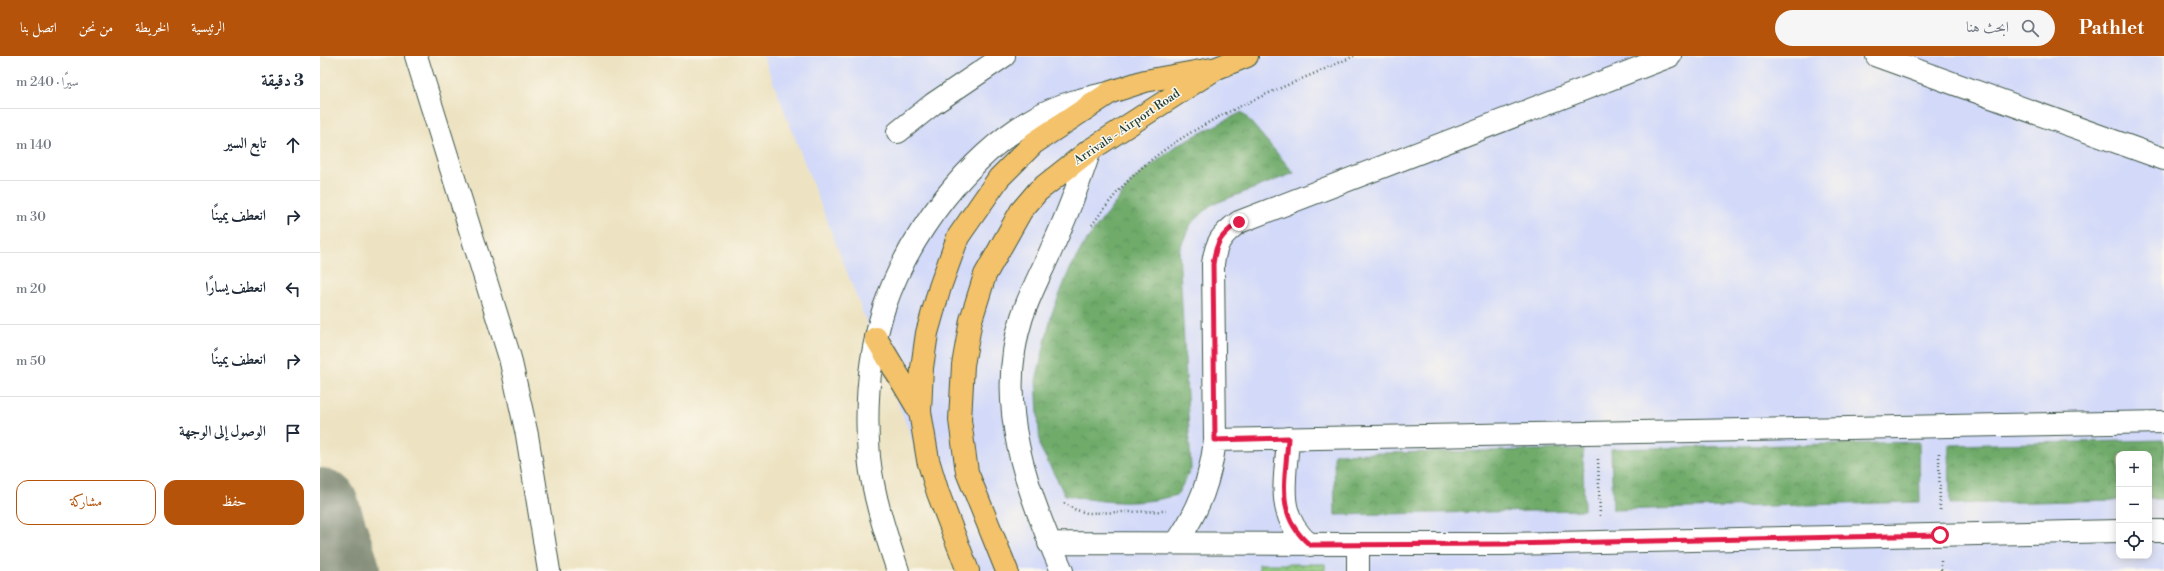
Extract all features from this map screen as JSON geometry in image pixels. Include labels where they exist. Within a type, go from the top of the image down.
[{"type":"main road","points":[[968,571],[938,493],[928,460],[920,412],[922,368],[927,333],[940,287],[958,237],[999,178],[1034,143],[1111,92],[1133,84],[1217,68],[1247,56]]},
{"type":"main road","name":"Arrivals - Airport Road","points":[[1007,571],[967,472],[960,420],[964,357],[971,320],[985,275],[1022,211],[1038,191],[1090,150],[1217,68]]},
{"type":"main road","points":[[876,338],[920,412]]},
{"type":"lane","points":[[416,56],[510,358],[527,435],[549,571]]},
{"type":"lane","points":[[898,132],[933,104],[1004,56]]},
{"type":"lane","points":[[1177,542],[1192,519],[1204,494],[1212,467],[1215,440],[1213,264],[1216,247],[1225,232],[1239,222],[1670,56]]},
{"type":"lane","points":[[1877,56],[2164,159]]},
{"type":"lane","points":[[898,571],[874,488],[869,458],[868,399],[870,368],[884,308],[909,251],[945,198],[967,173],[991,150],[1038,116],[1086,97],[1111,92]]},
{"type":"lane","points":[[1062,571],[1049,543],[1015,436],[1011,397],[1013,357],[1022,318],[1036,281],[1068,210],[1090,150]]},
{"type":"lane","points":[[1215,440],[2164,422]]},
{"type":"lane","points":[[1288,438],[1286,507],[1293,528],[1310,545]]},
{"type":"lane","points":[[1049,543],[1177,542],[1310,545],[1600,542],[2116,531]]},
{"type":"lane","points":[[2152,531],[2164,531]]},
{"type":"lane","points":[[1358,544],[1358,571]]},
{"type":"path","points":[[1088,231],[1117,193],[1135,173],[1189,134],[1230,112],[1354,56]]},
{"type":"path","points":[[1938,426],[1941,571]]},
{"type":"path","points":[[1598,433],[1600,542]]},
{"type":"path","points":[[1061,501],[1076,510],[1087,513],[1158,511],[1170,509]]},
{"type":"shaded area","points":[[763,56],[2164,56],[2164,571],[963,571]]},
{"type":"green space","points":[[1242,112],[1294,173],[1211,205],[1191,224],[1179,250],[1191,469],[1177,495],[1148,501],[1107,501],[1065,495],[1040,447],[1036,381],[1052,313],[1069,271],[1085,242],[1134,179],[1179,144]]},
{"type":"green space","points":[[2164,440],[2164,499],[2152,499],[2152,451],[2116,451],[2116,500],[1950,504],[1949,445]]},
{"type":"green space","points":[[1919,442],[1920,502],[1613,510],[1611,449]]},
{"type":"green space","points":[[1583,449],[1584,510],[1335,515],[1334,454]]},
{"type":"green space","points":[[1259,564],[1325,564],[1325,571],[1259,571]]},
{"type":"taxiway","points":[[320,507],[341,571]]},
{"type":"route","points":[[1239,222],[1225,232],[1216,247],[1213,264],[1215,440],[1288,438],[1285,493],[1288,517],[1293,528],[1310,545],[1502,544],[1940,535]]}]
